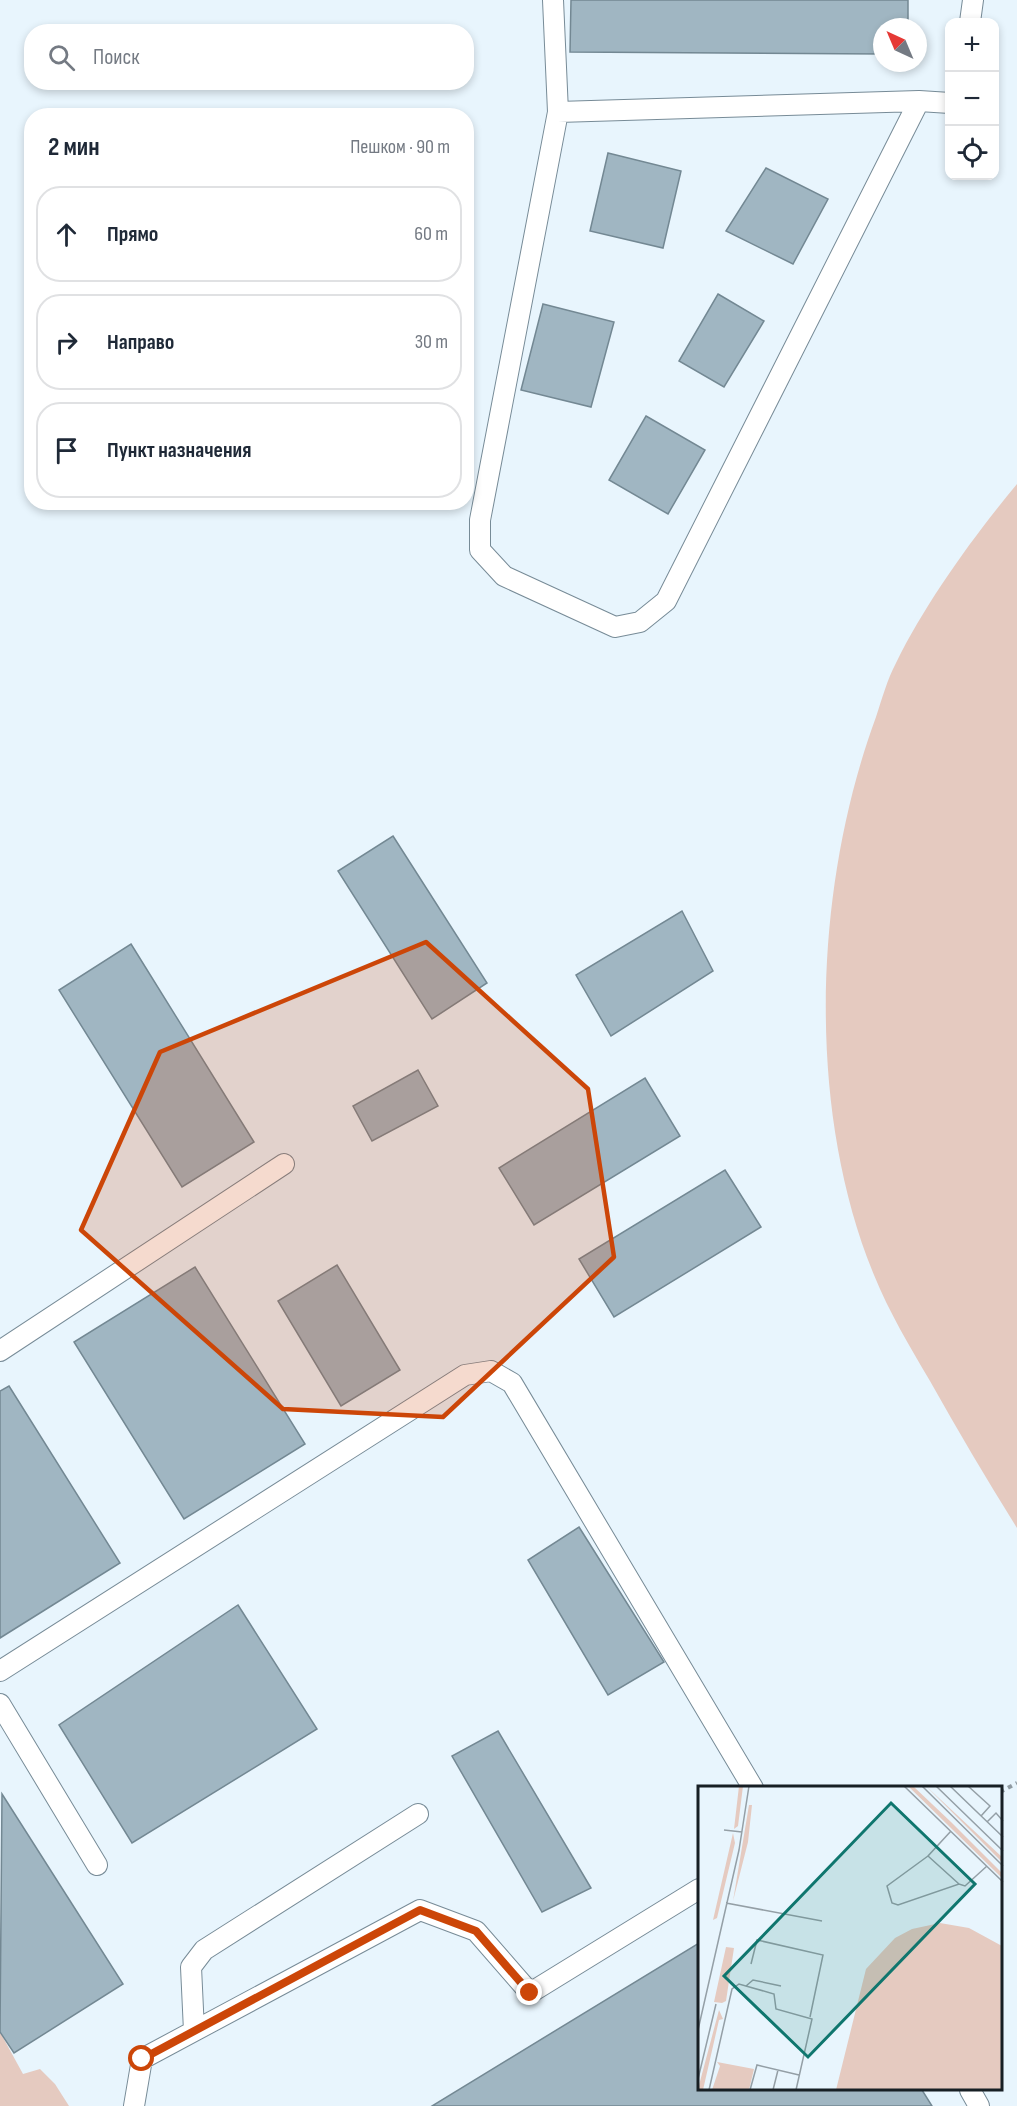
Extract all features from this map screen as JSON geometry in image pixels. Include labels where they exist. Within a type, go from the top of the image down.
[{"type":"lane","points":[[553,0],[558,112],[480,520],[480,550],[504,576],[615,627],[640,622],[666,601],[919,101]]},
{"type":"lane","points":[[971,18],[973,0]]},
{"type":"lane","points":[[558,112],[919,101],[945,103]]},
{"type":"lane","points":[[0,1351],[284,1164]]},
{"type":"lane","points":[[0,1671],[465,1375],[491,1371],[512,1383],[752,1786]]},
{"type":"lane","points":[[0,1704],[97,1865]]},
{"type":"lane","points":[[194,2031],[191,1967],[204,1950],[418,1814]]},
{"type":"lane","points":[[135,2106],[142,2059],[420,1910],[476,1931],[530,1993],[698,1890]]},
{"type":"lane","points":[[971,2091],[979,2106]]},
{"type":"path","points":[[1002,1791],[1017,1783]]},
{"type":"highlighted area","points":[[426,942],[588,1089],[614,1257],[443,1417],[283,1409],[81,1230],[160,1052]]},
{"type":"shaded area","points":[[1017,484],[1017,1528],[907,1342],[874,1275],[852,1210],[836,1141],[828,1069],[826,996],[830,923],[840,851],[855,782],[887,683],[908,640],[936,594],[967,548]]},
{"type":"shaded area","points":[[0,2032],[23,2074],[40,2069],[55,2084],[69,2106],[0,2106]]},
{"type":"building","points":[[571,0],[908,0],[908,18],[873,18],[873,54],[570,52]]},
{"type":"building","points":[[608,153],[681,171],[663,248],[590,231]]},
{"type":"building","points":[[766,168],[828,199],[793,264],[726,231]]},
{"type":"building","points":[[718,294],[764,321],[724,387],[679,361]]},
{"type":"building","points":[[543,304],[614,322],[591,407],[521,390]]},
{"type":"building","points":[[646,416],[705,450],[668,514],[609,480]]},
{"type":"building","points":[[393,836],[487,983],[432,1019],[338,871]]},
{"type":"building","points":[[682,911],[713,971],[611,1036],[576,975]]},
{"type":"building","points":[[131,944],[254,1142],[182,1187],[59,990]]},
{"type":"building","points":[[418,1070],[438,1106],[372,1141],[353,1106]]},
{"type":"building","points":[[645,1078],[680,1136],[534,1225],[499,1168]]},
{"type":"building","points":[[725,1170],[761,1227],[614,1317],[579,1259]]},
{"type":"building","points":[[337,1265],[400,1370],[341,1406],[278,1301]]},
{"type":"building","points":[[195,1267],[305,1444],[184,1519],[74,1342]]},
{"type":"building","points":[[9,1386],[120,1563],[0,1638],[0,1391]]},
{"type":"building","points":[[579,1527],[664,1662],[608,1695],[528,1560]]},
{"type":"building","points":[[238,1605],[317,1729],[132,1843],[59,1725]]},
{"type":"building","points":[[498,1731],[591,1888],[542,1912],[452,1756]]},
{"type":"building","points":[[2,1794],[123,1984],[14,2053],[0,2032]]},
{"type":"building","points":[[698,1944],[698,2091],[923,2091],[932,2106],[432,2106]]},
{"type":"route","points":[[142,2059],[420,1910],[476,1931],[530,1993]]}]
